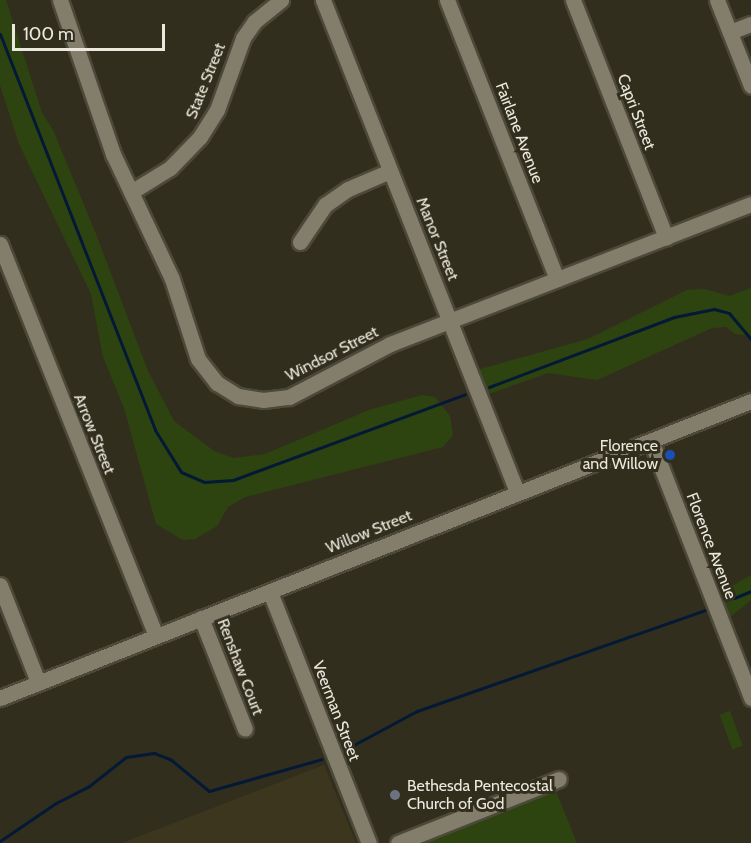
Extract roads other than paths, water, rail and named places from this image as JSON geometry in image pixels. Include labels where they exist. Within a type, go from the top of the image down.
[{"type":"street","name":"Windsor Street","points":[[60,0],[113,154],[172,279],[198,359],[217,383],[238,396],[263,400],[288,397],[368,354],[751,204]]},
{"type":"street","name":"State Street","points":[[130,192],[170,168],[200,137],[217,110],[243,38],[254,22],[281,0]]},
{"type":"street","name":"Manor Street","points":[[322,0],[517,492]]},
{"type":"street","name":"Fairlane Avenue","points":[[447,0],[556,279]]},
{"type":"street","name":"Capri Street","points":[[573,0],[666,237]]},
{"type":"street","points":[[717,0],[751,86]]},
{"type":"street","points":[[730,32],[751,24]]},
{"type":"street","points":[[300,242],[325,205],[348,189],[390,171]]},
{"type":"street","name":"Arrow Street","points":[[0,246],[156,636]]},
{"type":"street","name":"Willow Street","points":[[0,698],[751,401]]},
{"type":"street","name":"Florence Avenue","points":[[651,441],[751,698]]},
{"type":"street","points":[[0,585],[38,682]]},
{"type":"street","name":"Veerman Street","points":[[270,591],[369,843]]},
{"type":"street","name":"Renshaw Court","points":[[201,618],[245,729]]},
{"type":"street","points":[[398,843],[559,779]]},
{"type":"waterway","points":[[0,34],[155,430],[181,472],[204,482],[233,480],[465,394]]},
{"type":"waterway","points":[[489,387],[674,317],[714,309],[729,313],[751,339]]},
{"type":"waterway","points":[[734,598],[751,591]]},
{"type":"waterway","points":[[346,749],[417,711],[705,610]]},
{"type":"waterway","points":[[0,841],[56,803],[88,787],[126,757],[154,753],[170,759],[209,791],[322,759]]},
{"type":"place","name":"Florence and Willow","points":[[670,455]]},
{"type":"place","name":"Bethesda Pentecostal Church of God","points":[[395,795]]}]
